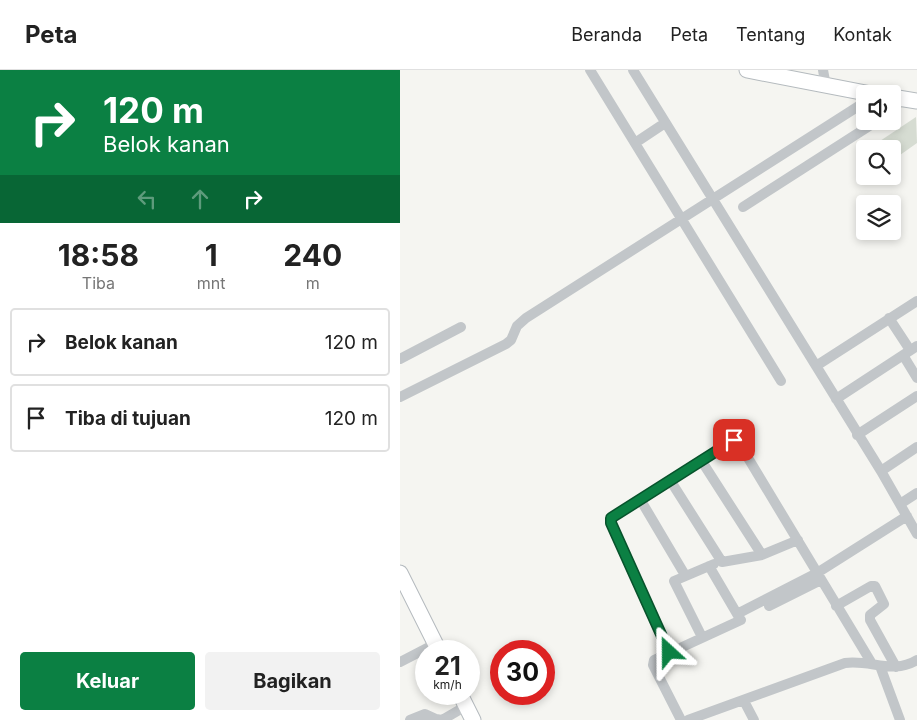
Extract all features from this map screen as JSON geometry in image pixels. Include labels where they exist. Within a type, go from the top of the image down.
[{"type":"main road","points":[[747,70],[773,72],[826,86],[856,91]]},
{"type":"main road","points":[[400,573],[434,640]]},
{"type":"main road","points":[[466,705],[473,720]]},
{"type":"street","points":[[590,70],[781,381]]},
{"type":"street","points":[[633,70],[881,471],[916,531]]},
{"type":"street","points":[[823,70],[826,86]]},
{"type":"street","points":[[400,397],[506,344],[511,340],[517,326],[526,318],[856,108]]},
{"type":"street","points":[[635,143],[665,124]]},
{"type":"street","points":[[743,207],[863,130]]},
{"type":"street","points":[[816,366],[917,301]]},
{"type":"street","points":[[889,318],[910,350],[917,378]]},
{"type":"street","points":[[400,359],[461,327]]},
{"type":"street","points":[[836,399],[910,350]]},
{"type":"street","points":[[857,435],[917,396]]},
{"type":"street","points":[[669,652],[611,523],[613,516],[732,441],[736,441],[798,540],[836,606],[876,664],[900,720]]},
{"type":"street","points":[[881,471],[917,447]]},
{"type":"street","points":[[701,460],[762,555]]},
{"type":"street","points":[[670,480],[722,562]]},
{"type":"street","points":[[900,504],[917,493]]},
{"type":"street","points":[[640,499],[685,575]]},
{"type":"street","points":[[681,720],[653,662],[669,652],[819,577],[907,516]]},
{"type":"street","points":[[702,637],[674,582],[675,579],[722,562],[762,555],[798,540]]},
{"type":"street","points":[[709,566],[739,617]]},
{"type":"street","points":[[836,606],[870,586],[875,586],[884,604],[870,615],[870,620],[896,667]]},
{"type":"street","points":[[400,662],[415,656]]},
{"type":"street","points":[[688,720],[845,663],[896,667],[909,665],[917,660]]},
{"type":"street","points":[[744,701],[754,720]]},
{"type":"street","points":[[410,720],[424,714],[436,720],[442,720],[458,705]]},
{"type":"shaded area","points":[[916,117],[917,143],[901,154],[901,140],[882,140],[896,130],[901,130],[901,127]]},
{"type":"route","points":[[669,652],[611,523],[611,518],[734,440]]}]
